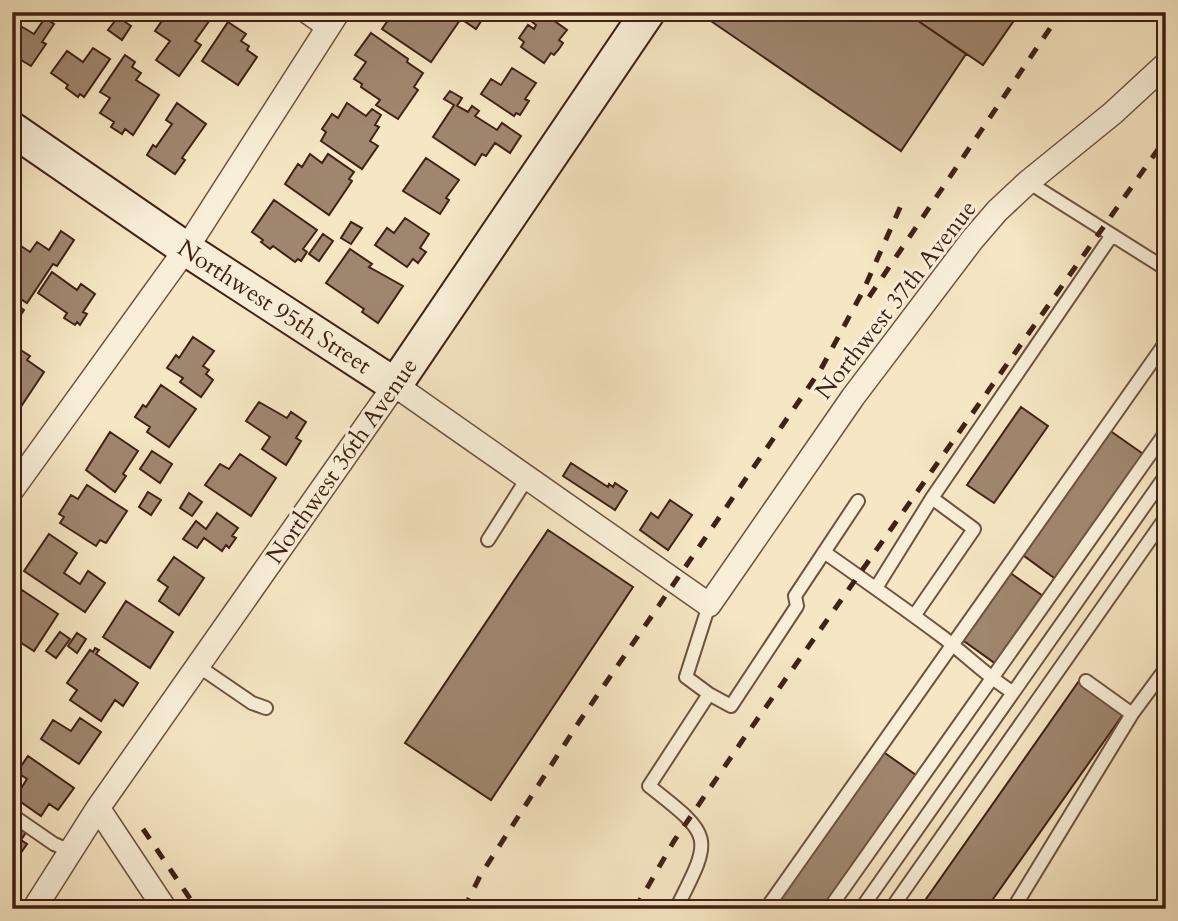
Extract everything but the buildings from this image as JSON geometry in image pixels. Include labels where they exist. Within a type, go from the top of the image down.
[{"type":"street","points":[[15,480],[186,249],[333,19],[308,12]]},
{"type":"street","name":"Northwest 36th Avenue","points":[[34,909],[98,808],[395,385],[648,12]]},
{"type":"street","name":"Northwest 37th Avenue","points":[[709,605],[814,451],[972,240],[997,211],[1028,182],[1114,113],[1166,64]]},
{"type":"street","name":"Northwest 95th Street","points":[[12,129],[186,249],[395,385],[709,605]]},
{"type":"street","points":[[98,808],[165,909]]},
{"type":"lane","points":[[1028,182],[1166,269]]},
{"type":"lane","points":[[876,588],[932,498],[1112,235]]},
{"type":"lane","points":[[766,909],[1166,342]]},
{"type":"lane","points":[[829,909],[1166,432]]},
{"type":"lane","points":[[861,909],[1166,475]]},
{"type":"lane","points":[[488,540],[527,477]]},
{"type":"lane","points":[[914,616],[974,529],[932,498]]},
{"type":"lane","points":[[709,605],[686,677],[731,706],[797,606],[795,596],[858,501]]},
{"type":"lane","points":[[891,909],[1166,517]]},
{"type":"lane","points":[[824,552],[914,616],[990,678],[1012,692]]},
{"type":"lane","points":[[198,666],[252,702],[266,708]]},
{"type":"lane","points":[[1013,909],[1132,714],[1166,668]]},
{"type":"lane","points":[[1086,681],[1132,714]]},
{"type":"lane","points":[[676,909],[697,868],[702,850],[700,834],[690,818],[649,786],[709,694]]},
{"type":"lane","points":[[12,815],[54,844],[71,851]]},
{"type":"railway","points":[[869,297],[1061,12]]},
{"type":"railway","points":[[635,909],[674,841],[742,741],[1166,138]]},
{"type":"railway","points":[[464,909],[480,876],[579,722],[821,369],[864,289],[902,203]]},
{"type":"railway","points":[[143,829],[197,909]]}]
